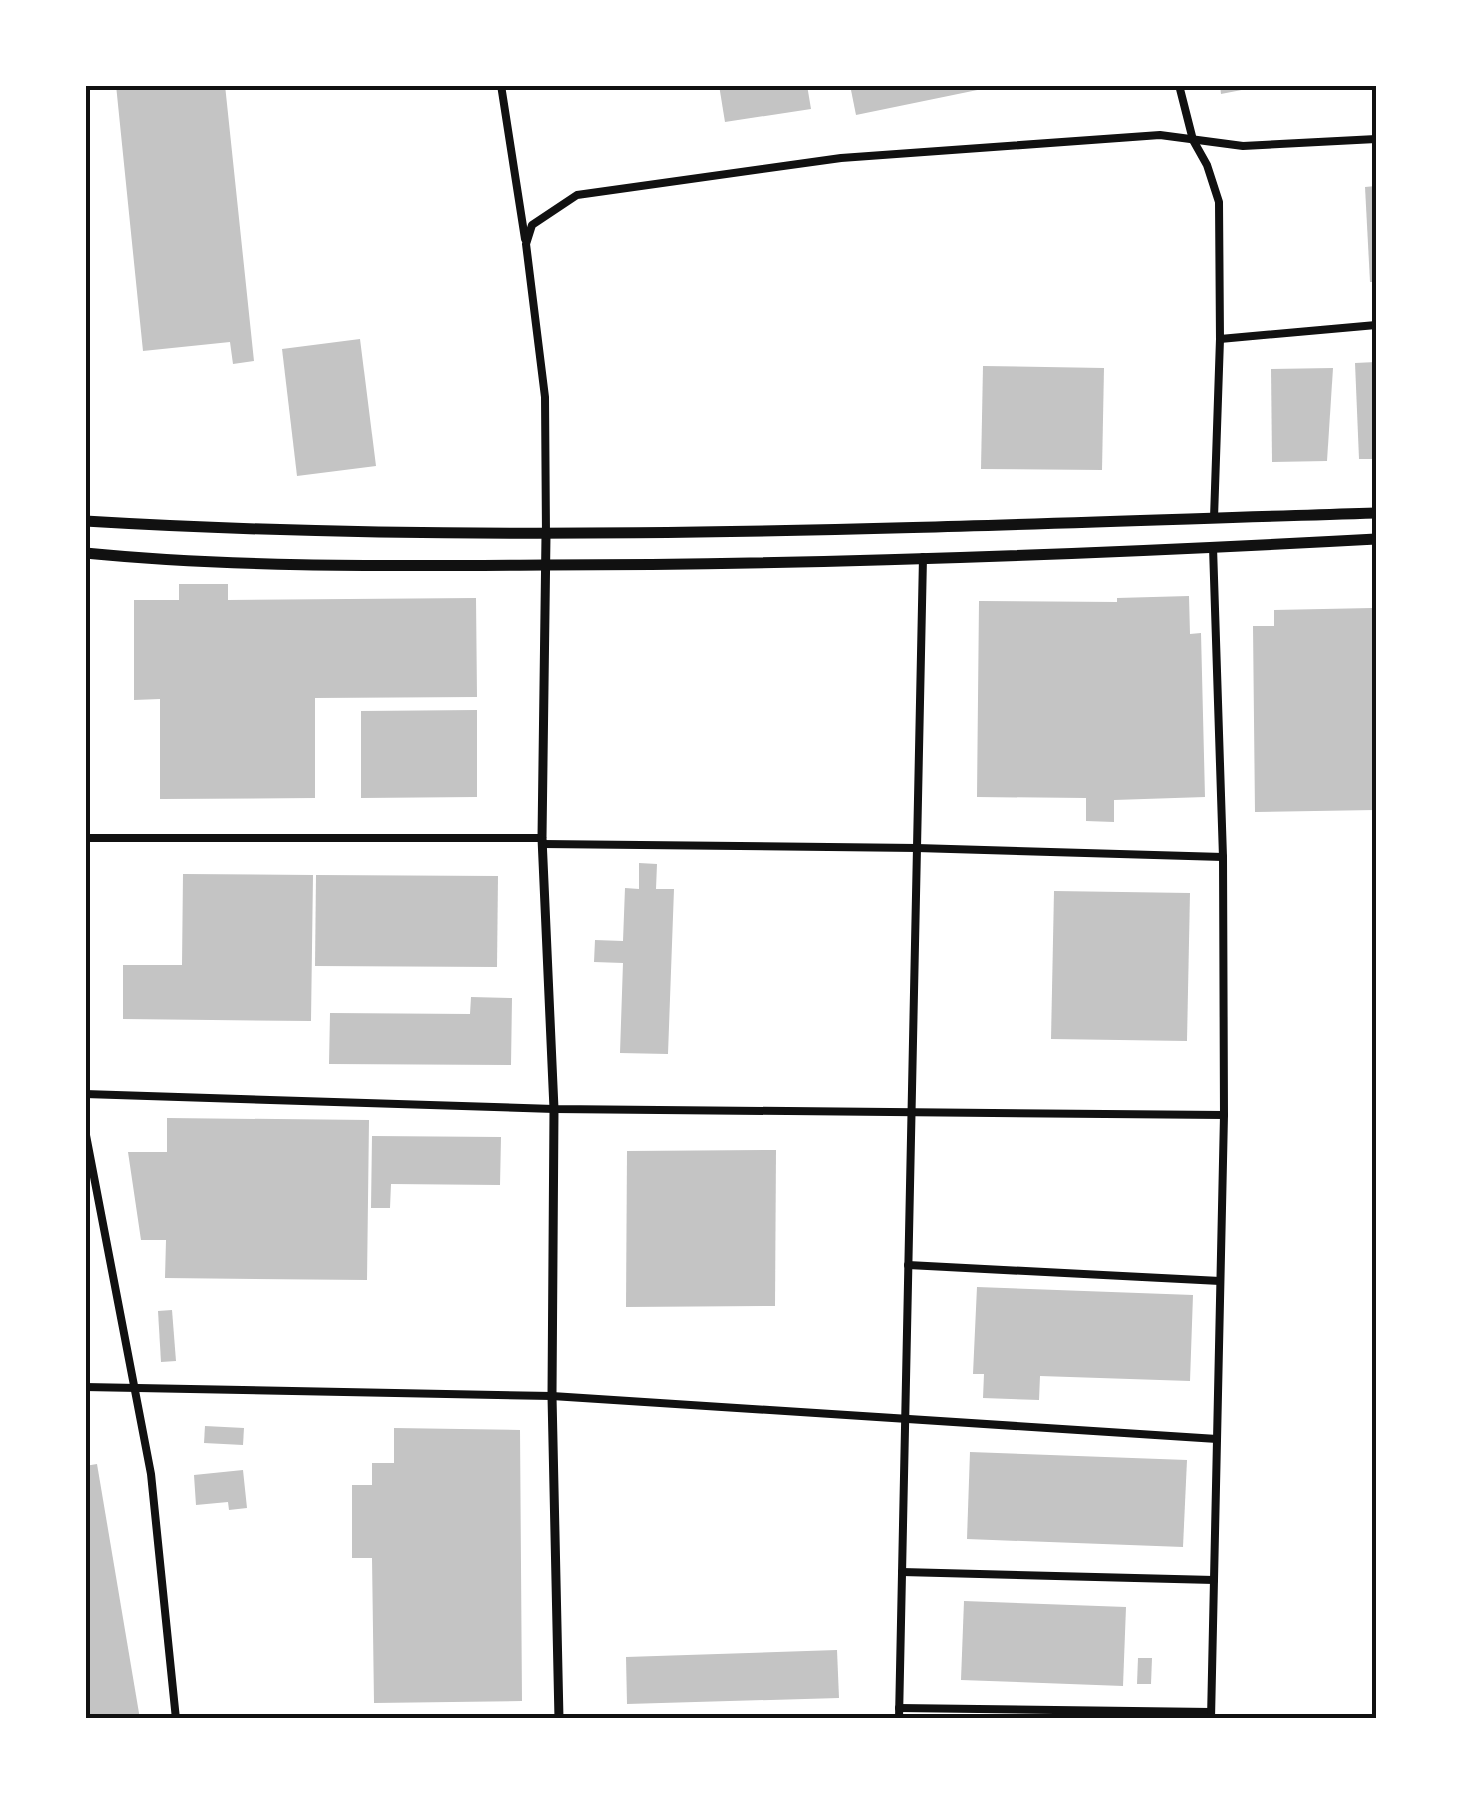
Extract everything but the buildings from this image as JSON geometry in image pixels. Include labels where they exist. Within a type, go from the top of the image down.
[{"type":"main road","points":[[85,521],[256,532],[546,535],[1376,512]]},
{"type":"main road","points":[[85,553],[366,565],[704,565],[1376,539]]},
{"type":"street","points":[[501,85],[545,397],[542,841],[554,1109],[552,1396],[559,1719]]},
{"type":"street","points":[[1179,85],[1193,140],[1219,202],[1220,339],[1214,518]]},
{"type":"street","points":[[526,244],[532,225],[576,195],[841,158],[1160,135],[1243,146],[1376,139]]},
{"type":"street","points":[[1220,339],[1376,325]]},
{"type":"street","points":[[899,1708],[1211,1716],[1224,1115],[1223,856],[1213,547]]},
{"type":"street","points":[[898,1719],[923,557]]},
{"type":"street","points":[[85,838],[542,841],[1223,856]]},
{"type":"street","points":[[85,1094],[554,1109],[1224,1115]]},
{"type":"street","points":[[85,1130],[150,1474],[176,1719]]},
{"type":"street","points":[[908,1265],[1220,1281]]},
{"type":"street","points":[[85,1387],[552,1396],[1217,1439]]},
{"type":"street","points":[[902,1572],[1214,1580]]}]
